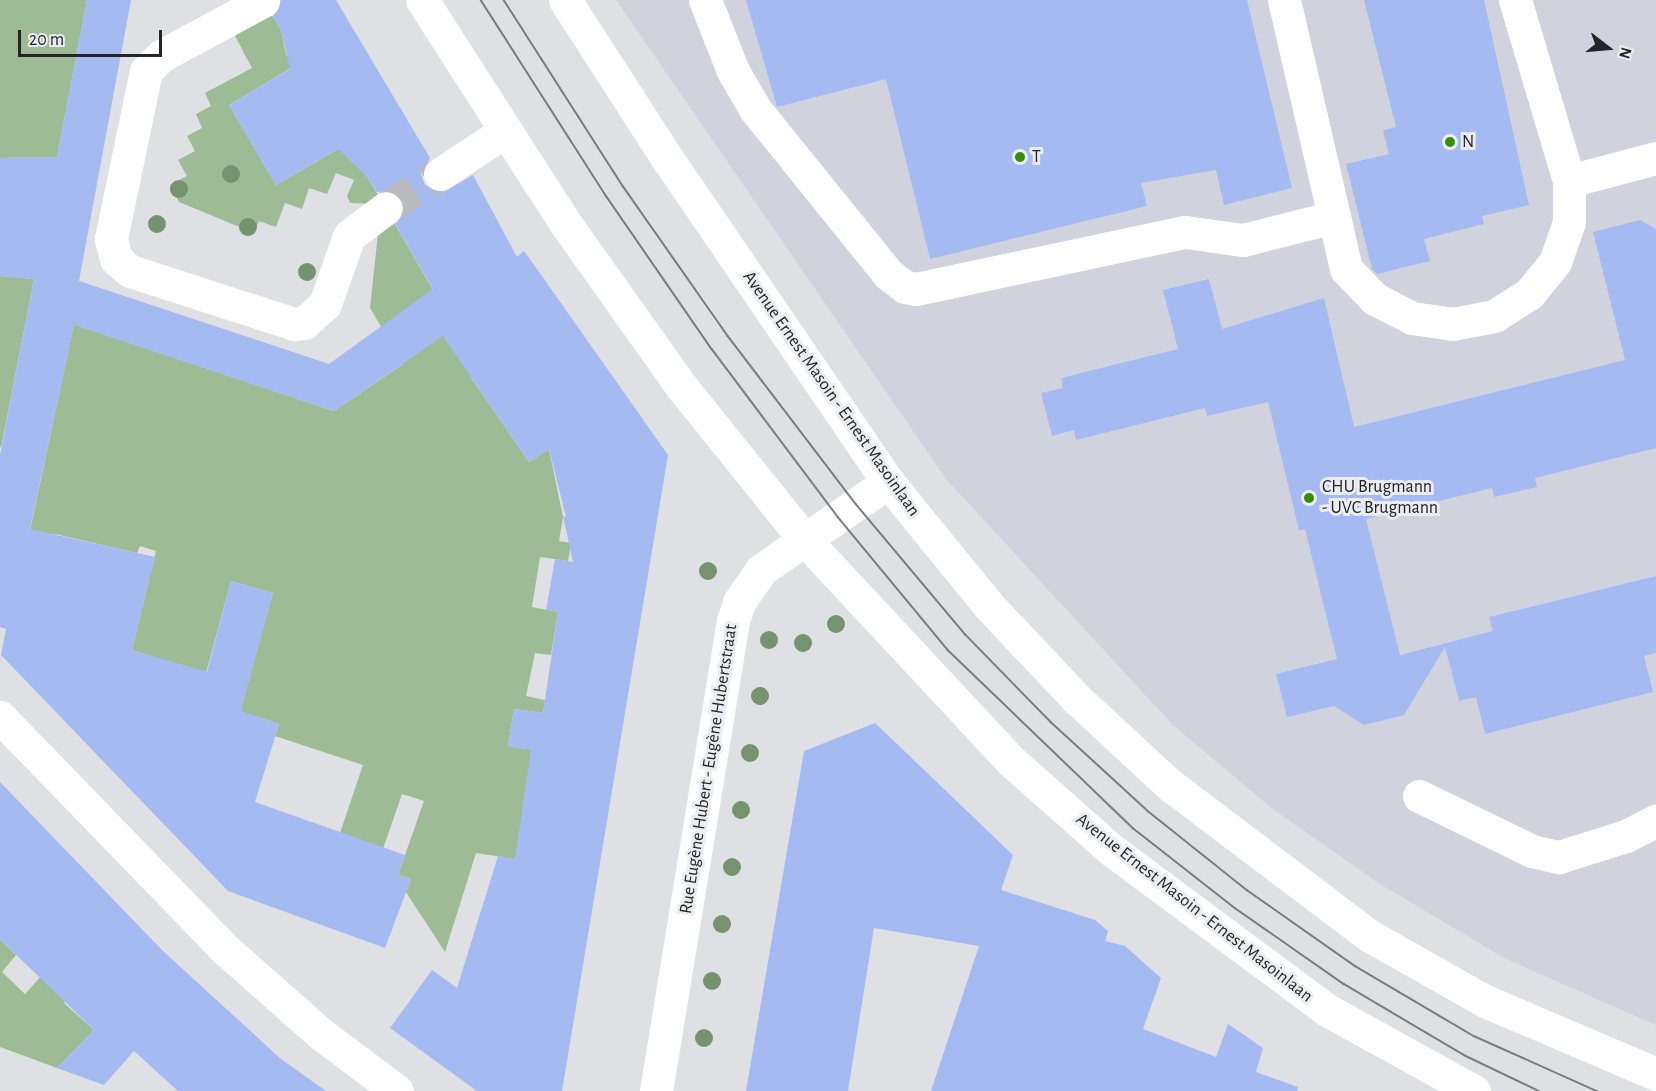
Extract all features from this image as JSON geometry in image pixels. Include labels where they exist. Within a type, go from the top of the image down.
[{"type":"street","name":"Avenue Ernest Masoin - Ernest Masoinlaan","points":[[422,0],[504,132],[681,386],[805,540],[1010,760],[1113,851],[1327,1010],[1474,1091]]},
{"type":"street","name":"Avenue Ernest Masoin - Ernest Masoinlaan","points":[[565,0],[667,158],[888,482],[989,606],[1077,699],[1170,785],[1265,861],[1370,936],[1485,1001],[1656,1074]]},
{"type":"street","points":[[705,0],[733,71],[754,109],[888,274],[905,287],[916,289],[1185,232],[1243,240],[1334,217]]},
{"type":"street","points":[[1284,0],[1346,269],[1375,299],[1412,318],[1453,324],[1494,316],[1529,294],[1556,262],[1569,222],[1569,181],[1515,0]]},
{"type":"street","points":[[263,1],[161,56],[146,70],[111,239],[116,259],[130,271],[294,324],[304,323],[325,304],[348,236],[386,208]]},
{"type":"street","points":[[440,174],[504,132]]},
{"type":"street","points":[[1569,181],[1656,158]]},
{"type":"street","name":"Rue Eugène Hubert - Eugène Hubertstraat","points":[[656,1091],[733,621],[739,602],[761,570],[888,482]]},
{"type":"street","points":[[0,717],[226,950],[321,1034],[397,1091]]},
{"type":"street","points":[[1419,796],[1532,851],[1558,857],[1626,836],[1656,821]]},
{"type":"shaded area","name":"CHU Brugmann - UVC Brugmann","points":[[616,0],[1656,0],[1656,1025],[1506,959],[1380,884],[1270,807],[1172,724],[946,479]]},
{"type":"green space","points":[[0,0],[87,0],[57,157],[0,158]]},
{"type":"green space","points":[[268,9],[281,30],[286,55],[301,62],[229,105],[276,185],[347,144],[380,198],[373,204],[350,203],[347,196],[354,180],[336,173],[327,194],[309,188],[302,209],[285,203],[276,227],[259,221],[254,233],[179,202],[170,185],[187,176],[178,160],[195,151],[187,136],[202,128],[196,114],[211,106],[205,93],[252,68],[235,36]]},
{"type":"green space","points":[[389,214],[454,326],[472,379],[529,462],[549,449],[563,517],[559,541],[571,543],[568,561],[540,557],[532,607],[558,612],[551,655],[535,653],[526,696],[545,700],[543,713],[514,709],[508,746],[534,750],[515,859],[476,853],[445,952],[406,892],[411,879],[398,875],[424,801],[402,794],[383,849],[340,833],[363,765],[275,736],[279,724],[255,716],[228,751],[273,593],[231,581],[206,673],[132,650],[156,551],[140,546],[137,553],[55,534],[28,540],[74,324],[334,411],[403,364],[370,308],[379,224]]},
{"type":"green space","points":[[0,276],[34,279],[1,448],[0,446]]},
{"type":"green space","points":[[0,939],[16,955],[2,972],[25,994],[44,973],[71,995],[64,1003],[94,1030],[57,1068],[0,1047]]},
{"type":"building","points":[[87,0],[131,0],[79,281],[329,364],[433,289],[395,224],[403,215],[401,196],[393,191],[377,192],[368,178],[338,149],[276,185],[229,105],[290,69],[281,30],[273,17],[281,0],[336,0],[430,158],[421,174],[425,185],[442,193],[473,175],[517,257],[524,251],[668,455],[562,1091],[477,1091],[390,1028],[432,970],[457,988],[498,856],[515,859],[531,750],[508,746],[514,709],[543,713],[558,612],[546,610],[555,559],[573,562],[563,516],[566,517],[549,449],[529,462],[443,336],[334,411],[74,325],[30,529],[155,557],[132,650],[207,672],[231,581],[273,593],[241,711],[279,724],[255,802],[405,855],[398,875],[411,879],[385,948],[228,891],[1,655],[6,629],[0,627],[0,455],[34,279],[0,276],[0,158],[57,157]]},
{"type":"building","name":"T","points":[[746,0],[1247,0],[1292,188],[1224,205],[1216,170],[1141,183],[1147,206],[930,259],[886,79],[777,107]]},
{"type":"building","name":"N","points":[[1364,0],[1484,0],[1529,205],[1482,216],[1484,224],[1424,239],[1430,261],[1377,274],[1372,269],[1346,164],[1389,154],[1383,130],[1396,127]]},
{"type":"building","points":[[1640,220],[1656,229],[1656,448],[1535,478],[1537,487],[1494,497],[1492,488],[1366,519],[1400,655],[1493,631],[1489,617],[1656,576],[1656,653],[1644,656],[1653,692],[1485,734],[1476,697],[1459,701],[1445,647],[1404,715],[1364,725],[1334,706],[1287,717],[1276,674],[1337,659],[1305,529],[1299,530],[1268,402],[1207,416],[1205,408],[1076,440],[1074,430],[1052,436],[1041,393],[1063,388],[1061,378],[1178,349],[1163,290],[1209,279],[1222,329],[1324,298],[1354,427],[1625,360],[1593,232]]},
{"type":"building","points":[[875,723],[1013,855],[1001,890],[1095,920],[1108,931],[1105,941],[1125,946],[1161,978],[1143,1029],[1216,1057],[1228,1024],[1263,1048],[1256,1072],[1298,1087],[1297,1091],[931,1091],[979,946],[874,928],[848,1091],[746,1091],[804,751]]},
{"type":"building","points":[[0,782],[163,951],[281,1059],[326,1091],[178,1091],[134,1051],[104,1085],[57,1068],[94,1030],[0,939]]},
{"type":"tunnel","points":[[386,208],[440,174]]},
{"type":"tram line","points":[[481,0],[607,197],[712,349],[838,517],[948,650],[1133,828],[1235,908],[1344,984],[1464,1055],[1539,1091]]},
{"type":"tram line","points":[[504,0],[623,186],[728,336],[856,504],[965,634],[1051,722],[1148,811],[1247,890],[1355,966],[1474,1036],[1597,1091]]},
{"type":"place","name":"N","points":[[1450,142]]},
{"type":"place","name":"T","points":[[1020,157]]},
{"type":"place","name":"CHU Brugmann - UVC Brugmann","points":[[1309,498]]}]
